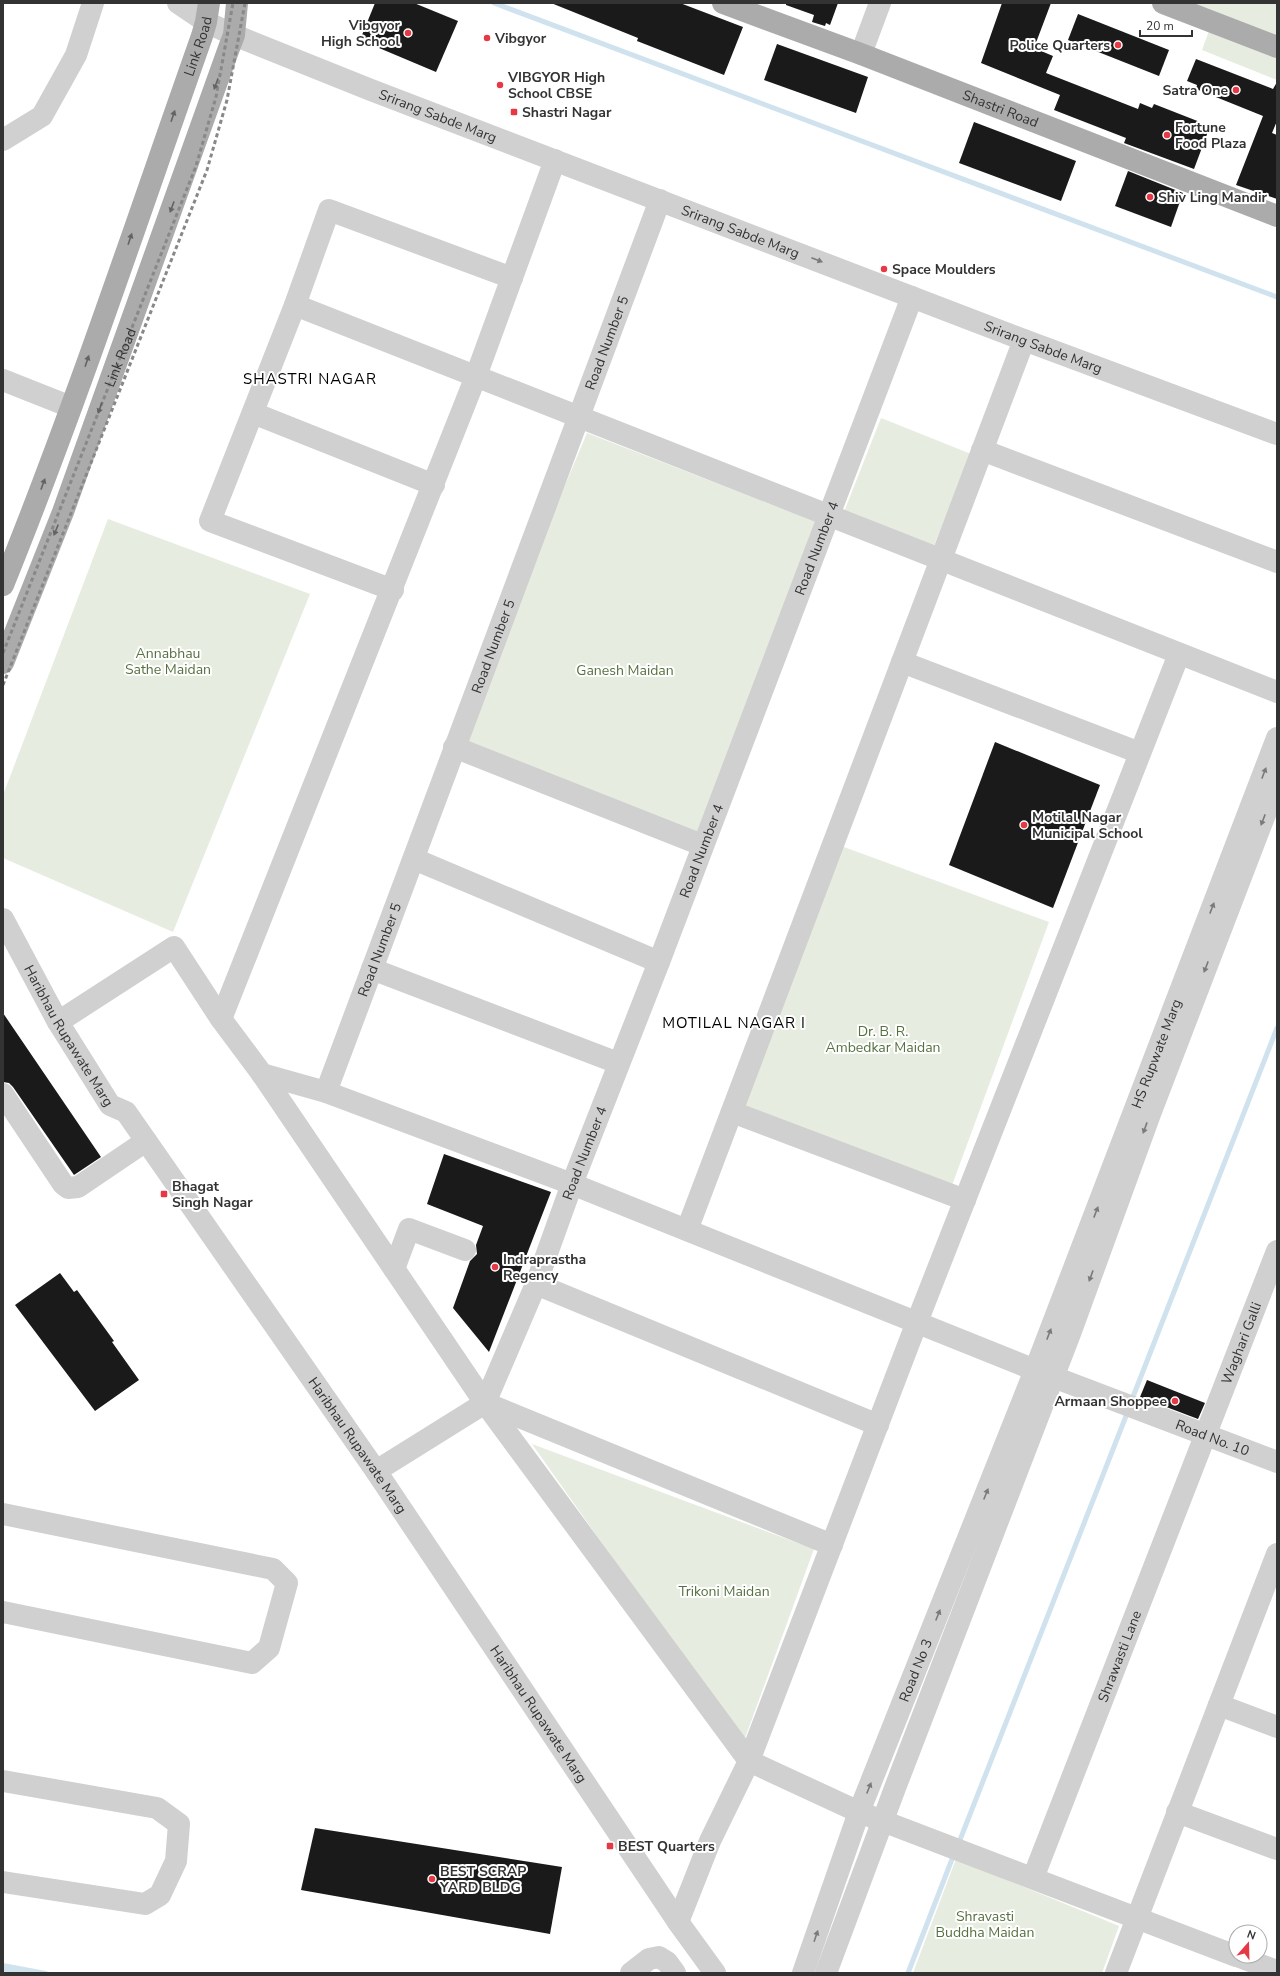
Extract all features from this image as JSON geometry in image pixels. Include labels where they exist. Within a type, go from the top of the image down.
[{"type":"main road","name":"Link Road","points":[[3,663],[63,512],[231,41],[237,3]]},
{"type":"main road","name":"Shastri Road","points":[[723,3],[862,54],[1277,216]]},
{"type":"main road","points":[[1163,3],[1277,47]]},
{"type":"main road","name":"Link Road","points":[[3,585],[36,504],[71,407],[206,20]]},
{"type":"street","points":[[3,140],[42,116],[76,55],[93,3]]},
{"type":"street","name":"Srirang Sabde Marg","points":[[178,3],[206,20],[231,41],[332,81],[1022,346],[1277,434]]},
{"type":"street","points":[[862,54],[880,3]]},
{"type":"street","points":[[221,1019],[434,485],[476,376],[552,166]]},
{"type":"street","name":"Road Number 5","points":[[326,1092],[658,206]]},
{"type":"street","points":[[393,590],[210,521],[295,304],[329,210],[512,278]]},
{"type":"street","points":[[295,304],[1277,692]]},
{"type":"street","name":"Road Number 4","points":[[485,1403],[536,1284],[618,1063],[659,962],[702,845],[910,304]]},
{"type":"street","points":[[687,1230],[1022,346],[1277,446]]},
{"type":"street","points":[[3,380],[71,407]]},
{"type":"street","points":[[253,413],[434,485]]},
{"type":"street","points":[[982,450],[1277,562]]},
{"type":"street","points":[[678,1922],[710,1841],[749,1760],[917,1322],[1179,654]]},
{"type":"street","points":[[902,662],[1140,753]]},
{"type":"street","name":"HS Rupwate Marg","points":[[1044,1374],[1208,941],[1277,738]]},
{"type":"street","points":[[454,748],[702,845]]},
{"type":"street","points":[[1208,941],[1277,783]]},
{"type":"street","points":[[414,859],[659,962]]},
{"type":"street","points":[[3,908],[11,914],[63,1018],[174,948],[221,1019],[262,1074],[485,1403],[749,1760],[859,1812],[938,1844],[1033,1878],[1228,1953]]},
{"type":"street","name":"Haribhau Rupawate Marg","points":[[3,919],[10,950],[63,1018],[110,1105],[126,1112],[376,1471],[678,1922],[715,1973]]},
{"type":"street","points":[[372,969],[618,1063]]},
{"type":"street","name":"Road No. 10","points":[[262,1074],[326,1092],[572,1184],[1044,1374],[1277,1462]]},
{"type":"street","points":[[3,1094],[63,1184],[68,1188],[78,1187],[146,1141]]},
{"type":"street","points":[[732,1112],[965,1200]]},
{"type":"street","points":[[394,1270],[409,1229],[465,1250]]},
{"type":"street","name":"Waghari Galli","points":[[1205,1435],[1277,1251]]},
{"type":"street","points":[[536,1284],[878,1426]]},
{"type":"street","points":[[826,1973],[883,1821],[1044,1374]]},
{"type":"street","name":"Road No 3","points":[[803,1973],[859,1812],[1044,1374]]},
{"type":"street","points":[[376,1471],[485,1403]]},
{"type":"street","points":[[485,1403],[832,1545]]},
{"type":"street","name":"Shrawasti Lane","points":[[1033,1878],[1205,1435]]},
{"type":"street","points":[[3,1514],[273,1568],[287,1583],[269,1648],[252,1663],[3,1612]]},
{"type":"street","points":[[1116,1973],[1277,1554]]},
{"type":"street","points":[[1219,1705],[1277,1727]]},
{"type":"street","points":[[3,1781],[157,1808],[179,1824],[176,1861],[160,1895],[145,1904],[3,1882]]},
{"type":"street","points":[[1177,1812],[1277,1849]]},
{"type":"street","points":[[631,1973],[649,1959],[659,1957],[667,1962],[675,1973]]},
{"type":"street","points":[[1258,1964],[1277,1971]]},
{"type":"green space","points":[[1177,3],[1277,3],[1277,42]]},
{"type":"green space","points":[[1209,31],[1277,58],[1277,80],[1202,50]]},
{"type":"green space","points":[[881,418],[971,454],[933,548],[844,512]]},
{"type":"green space","name":"Ganesh Maidan","points":[[587,433],[817,522],[697,832],[455,747]]},
{"type":"green space","name":"Annabhau Sathe Maidan","points":[[108,519],[310,594],[173,932],[3,858],[3,795]]},
{"type":"green space","name":"Dr. B. R. Ambedkar Maidan","points":[[833,843],[1049,922],[951,1188],[734,1107]]},
{"type":"green space","name":"Trikoni Maidan","points":[[532,1444],[814,1549],[741,1749],[729,1723]]},
{"type":"green space","name":"Shravasti Buddha Maidan","points":[[956,1859],[1119,1926],[1102,1973],[913,1973]]},
{"type":"water","points":[[3,1963],[46,1971],[50,1973],[3,1973]]},
{"type":"building","name":"Vibgyor High School","points":[[375,3],[414,3],[458,21],[436,72],[360,40]]},
{"type":"building","points":[[551,3],[680,3],[743,27],[724,75],[637,41],[638,38]]},
{"type":"building","points":[[786,3],[838,3],[830,25],[826,23],[825,26],[812,22],[814,15],[786,5]]},
{"type":"building","points":[[1002,3],[1051,3],[1034,48],[1053,56],[1046,73],[1138,109],[1140,103],[1152,108],[1154,104],[1200,122],[1198,125],[1209,129],[1194,169],[1124,143],[1126,138],[1054,110],[1060,95],[981,63]]},
{"type":"building","name":"Police Quarters","points":[[1078,14],[1169,50],[1159,76],[1068,40]]},
{"type":"building","points":[[777,44],[868,77],[856,113],[764,80]]},
{"type":"building","points":[[1196,59],[1273,89],[1277,82],[1277,121],[1272,133],[1277,135],[1277,199],[1236,185],[1263,116],[1196,89],[1197,85],[1187,81]]},
{"type":"building","points":[[974,122],[1076,161],[1061,201],[959,163]]},
{"type":"building","name":"Shiv Ling Mandir","points":[[1128,171],[1183,193],[1171,227],[1115,206]]},
{"type":"building","name":"Motilal Nagar Municipal School","points":[[995,742],[1100,785],[1053,908],[949,865]]},
{"type":"building","points":[[3,1013],[101,1157],[74,1175],[13,1087],[9,1083],[3,1082]]},
{"type":"building","name":"Indraprastha Regency","points":[[444,1154],[551,1192],[489,1352],[453,1308],[470,1261],[477,1254],[476,1245],[483,1226],[427,1204]]},
{"type":"building","points":[[60,1273],[74,1292],[77,1290],[114,1341],[112,1342],[139,1380],[95,1411],[15,1305]]},
{"type":"building","name":"Armaan Shoppee","points":[[1147,1380],[1205,1403],[1198,1419],[1140,1397]]},
{"type":"building","name":"BEST SCRAP YARD BLDG","points":[[315,1828],[562,1867],[550,1934],[301,1890]]},
{"type":"waterway","points":[[494,3],[1277,297]]},
{"type":"waterway","points":[[1131,1402],[1277,1028]]},
{"type":"waterway","points":[[958,1845],[1128,1411]]},
{"type":"waterway","points":[[908,1973],[954,1854]]},
{"type":"railway","points":[[3,653],[196,166],[216,97],[233,3]]},
{"type":"railway","points":[[3,685],[207,170],[227,100],[245,3]]},
{"type":"place","name":"Vibgyor High School","points":[[408,33]]},
{"type":"place","name":"Vibgyor","points":[[487,38]]},
{"type":"place","name":"Police Quarters","points":[[1118,45]]},
{"type":"place","name":"VIBGYOR High School CBSE","points":[[500,85]]},
{"type":"place","name":"Satra One","points":[[1236,90]]},
{"type":"place","name":"Shastri Nagar","points":[[514,112]]},
{"type":"place","name":"Fortune Food Plaza","points":[[1167,135]]},
{"type":"place","name":"Shiv Ling Mandir","points":[[1150,197]]},
{"type":"place","name":"Space Moulders","points":[[884,269]]},
{"type":"place","name":"Motilal Nagar Municipal School","points":[[1024,825]]},
{"type":"place","name":"Bhagat Singh Nagar","points":[[164,1194]]},
{"type":"place","name":"Indraprastha Regency","points":[[495,1267]]},
{"type":"place","name":"Armaan Shoppee","points":[[1175,1401]]},
{"type":"place","name":"BEST Quarters","points":[[610,1846]]},
{"type":"place","name":"BEST SCRAP YARD BLDG","points":[[432,1879]]},
{"type":"district","name":"SHASTRI NAGAR","points":[[310,379]]},
{"type":"district","name":"MOTILAL NAGAR I","points":[[734,1023]]}]
